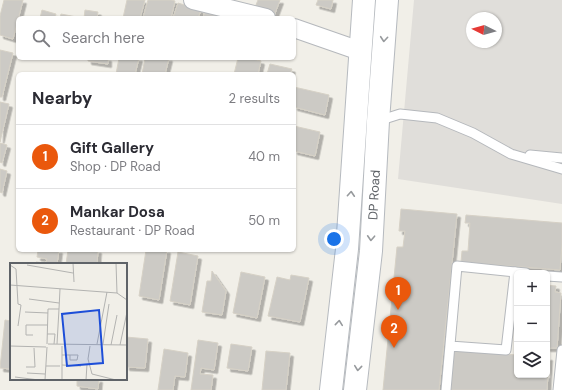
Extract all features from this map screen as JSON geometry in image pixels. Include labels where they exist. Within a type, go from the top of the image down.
[{"type":"main road","name":"DP Road","points":[[331,390],[347,249],[364,0]]},
{"type":"main road","name":"DP Road","points":[[355,390],[371,251],[378,121],[388,0]]},
{"type":"street","points":[[192,0],[258,16]]},
{"type":"street","points":[[296,29],[360,51]]},
{"type":"lane","points":[[378,121],[400,114],[437,118],[473,133],[511,154],[562,169]]},
{"type":"lane","points":[[511,154],[562,158]]},
{"type":"lane","points":[[446,390],[457,266],[514,272]]},
{"type":"lane","points":[[550,276],[562,277]]},
{"type":"lane","points":[[450,346],[506,350],[514,281]]},
{"type":"lane","points":[[558,390],[562,350]]},
{"type":"shaded area","points":[[414,0],[562,0],[562,204],[398,179]]},
{"type":"building","points":[[4,0],[23,0],[19,16],[16,16],[16,27],[13,39],[0,35],[0,16]]},
{"type":"building","points":[[127,0],[145,0],[141,16],[123,16]]},
{"type":"building","points":[[148,0],[175,1],[171,16],[144,16]]},
{"type":"building","points":[[258,0],[280,0],[274,16],[254,10]]},
{"type":"building","points":[[318,0],[333,0],[331,9],[316,5]]},
{"type":"building","points":[[178,3],[201,10],[199,16],[174,16]]},
{"type":"building","points":[[206,7],[227,16],[204,16]]},
{"type":"building","points":[[42,10],[56,14],[56,16],[40,16]]},
{"type":"building","points":[[85,10],[98,12],[97,16],[84,16]]},
{"type":"building","points":[[61,14],[72,16],[60,16]]},
{"type":"building","points":[[0,50],[13,53],[2,97],[0,97]]},
{"type":"building","points":[[108,60],[108,64],[88,61]]},
{"type":"building","points":[[119,60],[138,60],[136,72],[116,72]]},
{"type":"building","points":[[145,60],[168,60],[166,72],[142,72]]},
{"type":"building","points":[[238,60],[261,61],[258,72],[234,72]]},
{"type":"building","points":[[270,64],[292,69],[291,72],[268,72]]},
{"type":"building","points":[[296,87],[329,95],[325,115],[296,108]]},
{"type":"building","points":[[0,102],[9,104],[0,142]]},
{"type":"building","points":[[296,126],[320,132],[315,156],[296,151]]},
{"type":"building","points":[[0,143],[7,145],[2,163],[0,162]]},
{"type":"building","points":[[0,169],[7,171],[2,193],[0,192]]},
{"type":"building","points":[[401,209],[457,214],[439,390],[383,390],[397,247],[403,247],[405,231],[399,231]]},
{"type":"building","points":[[466,215],[562,223],[560,270],[461,262],[462,251],[468,251],[470,223],[465,223]]},
{"type":"building","points":[[38,252],[59,252],[57,263],[46,263],[47,259],[37,257]]},
{"type":"building","points":[[68,252],[98,252],[97,263],[66,263]]},
{"type":"building","points":[[146,252],[167,252],[159,300],[139,296]]},
{"type":"building","points":[[178,252],[198,256],[190,305],[170,301]]},
{"type":"building","points":[[212,271],[226,291],[222,315],[202,312],[207,281],[211,281]]},
{"type":"building","points":[[241,272],[265,277],[257,318],[233,313]]},
{"type":"building","points":[[291,275],[309,278],[300,322],[268,316],[277,277],[290,280]]},
{"type":"building","points":[[550,285],[556,286],[555,292],[561,293],[557,348],[550,348]]},
{"type":"building","points":[[5,320],[10,321],[10,369],[0,368]]},
{"type":"building","points":[[127,337],[148,339],[145,368],[127,367]]},
{"type":"building","points":[[198,340],[218,343],[214,370],[201,368],[200,374],[213,375],[211,390],[191,390]]},
{"type":"building","points":[[231,344],[252,347],[248,371],[227,368]]},
{"type":"building","points":[[164,349],[188,353],[185,377],[175,376],[173,390],[158,390]]},
{"type":"building","points":[[454,350],[514,355],[514,378],[548,378],[547,390],[451,390]]},
{"type":"building","points":[[266,351],[290,353],[286,390],[262,390]]},
{"type":"building","points":[[77,380],[99,380],[98,389],[77,386]]},
{"type":"place","name":"Gift Gallery","points":[[398,310]]},
{"type":"place","name":"Mankar Dosa","points":[[394,348]]}]
